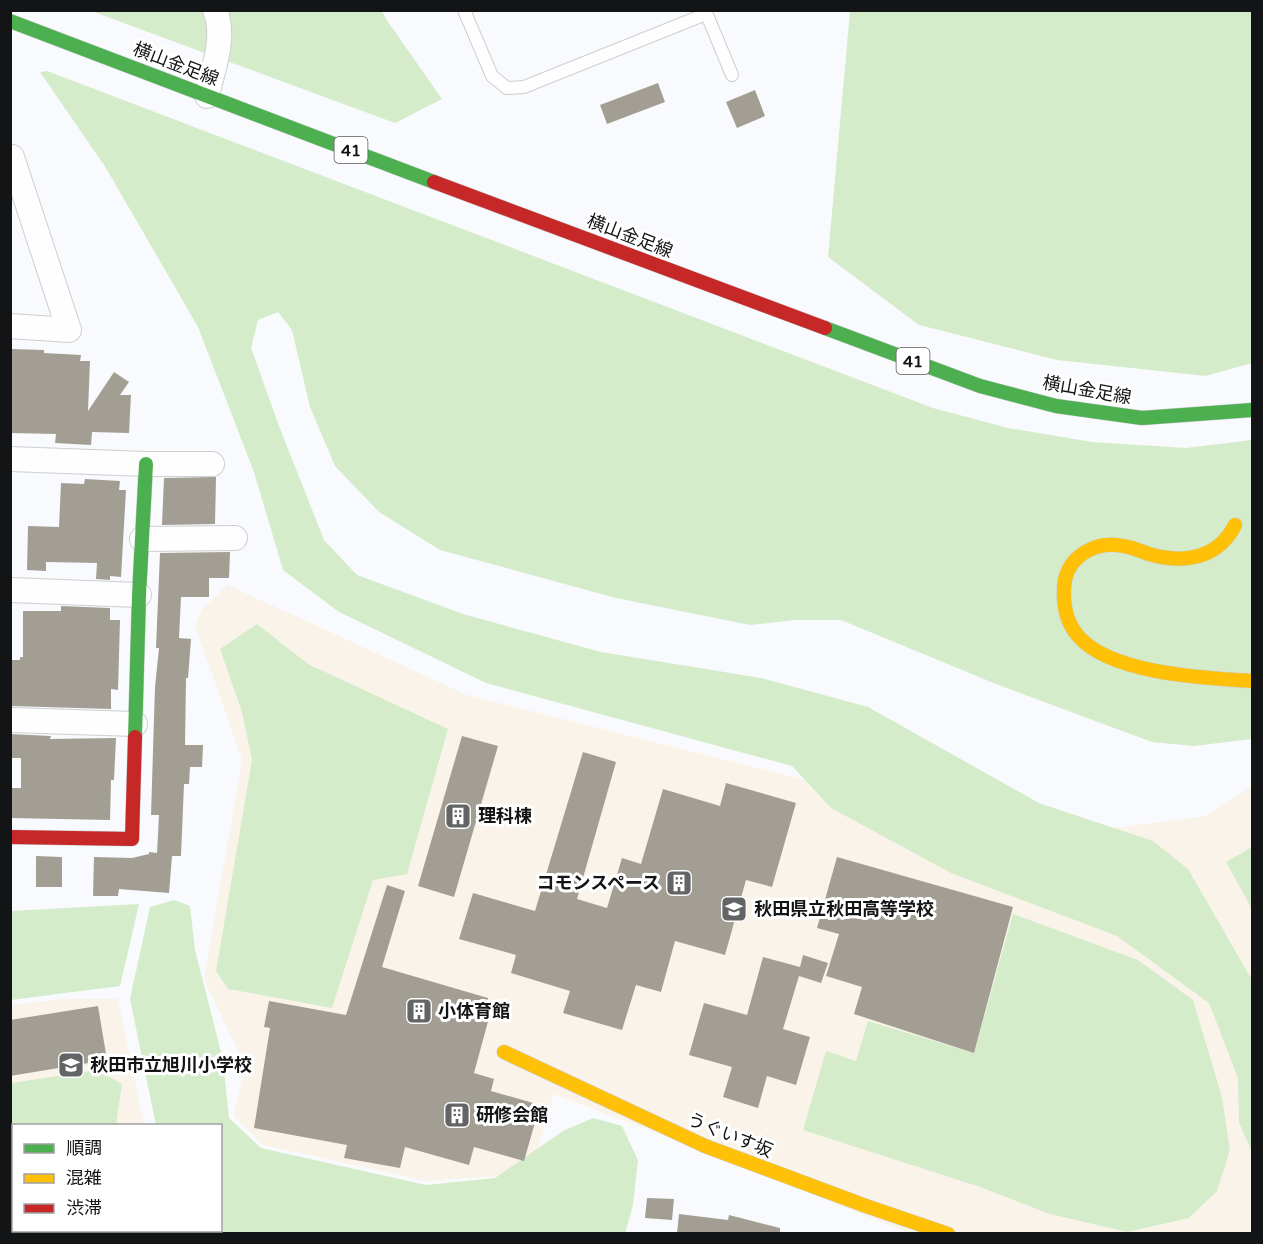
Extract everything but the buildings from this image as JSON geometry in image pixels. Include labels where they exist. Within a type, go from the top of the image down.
[{"type":"street","points":[[207,96],[220,38],[220,22],[215,10]]},
{"type":"street","name":"横山金足線","points":[[10,21],[980,386],[1056,406],[1142,418],[1252,410]]},
{"type":"street","points":[[10,326],[69,330],[12,157]]},
{"type":"street","points":[[10,459],[212,464]]},
{"type":"street","points":[[10,837],[132,839],[139,595],[146,464]]},
{"type":"street","points":[[1235,525],[1225,543],[1197,558],[1160,557],[1115,544],[1086,550],[1070,565],[1062,602],[1070,628],[1086,645],[1105,656],[1159,671],[1252,681]]},
{"type":"street","points":[[142,539],[235,538]]},
{"type":"street","points":[[10,590],[139,595]]},
{"type":"street","points":[[10,720],[135,724]]},
{"type":"street","name":"うぐいす坂","points":[[504,1052],[705,1146],[866,1206],[948,1233]]},
{"type":"lane","points":[[464,10],[492,76],[507,88],[524,87],[706,12],[732,75]]},
{"type":"shaded area","name":"秋田県立秋田高等学校","points":[[228,585],[467,695],[1037,838],[1206,816],[1252,786],[1252,1233],[909,1233],[554,1094],[530,1174],[426,1181],[263,1145],[233,1115],[246,1068],[204,979],[242,760],[195,625],[202,609]]},
{"type":"shaded area","name":"秋田市立旭川小学校","points":[[61,999],[118,999],[144,1124],[12,1124],[12,1232],[166,1233],[11,1233],[10,1005]]},
{"type":"green space","points":[[91,11],[382,11],[442,99],[395,123]]},
{"type":"green space","points":[[850,11],[1252,11],[1252,363],[1206,376],[1057,360],[919,325],[828,257]]},
{"type":"green space","points":[[47,71],[933,408],[1008,428],[1092,442],[1186,448],[1252,440],[1252,739],[1194,746],[1152,742],[996,684],[841,620],[795,620],[750,625],[616,598],[440,550],[379,512],[335,466],[310,407],[292,330],[278,312],[258,320],[251,348],[324,540],[357,575],[463,614],[601,652],[761,678],[868,707],[1039,803],[1153,841],[1188,869],[1252,980],[1252,1152],[1239,1123],[1238,1078],[1209,1003],[1117,936],[951,873],[831,808],[792,766],[486,683],[339,612],[283,570],[254,472],[198,327],[106,168],[40,72]]},
{"type":"green space","points":[[257,624],[308,664],[448,729],[407,874],[373,880],[332,1008],[228,989],[216,971],[252,760],[242,712],[220,649]]},
{"type":"green space","points":[[1252,847],[1252,909],[1226,862]]},
{"type":"green space","points":[[174,900],[190,906],[195,950],[223,1060],[229,1118],[261,1148],[426,1185],[495,1178],[563,1131],[593,1118],[622,1126],[638,1160],[633,1205],[625,1233],[178,1233],[222,1232],[222,1124],[156,1124],[130,999],[150,907]]},
{"type":"green space","points":[[139,904],[120,986],[11,1000],[11,911]]},
{"type":"green space","points":[[1013,914],[1138,960],[1193,1000],[1222,1097],[1230,1150],[1217,1191],[1189,1218],[1127,1232],[1050,1214],[980,1187],[803,1130],[826,1051],[856,1061],[868,1021],[974,1053]]},
{"type":"green space","points":[[97,1070],[122,1084],[116,1124],[12,1124],[12,1232],[133,1233],[11,1233],[11,1083]]},
{"type":"traffic: fast","points":[[10,21],[434,182]]},
{"type":"traffic: fast","points":[[825,328],[980,386],[1056,406],[1142,418],[1252,410]]},
{"type":"traffic: fast","points":[[135,737],[146,464]]},
{"type":"traffic: slow","points":[[1235,525],[1228,536],[1209,552],[1187,558],[1162,557],[1130,547],[1113,545],[1093,548],[1076,559],[1070,567],[1066,576],[1064,600],[1068,620],[1079,637],[1094,649],[1113,659],[1160,672],[1185,676],[1252,681]]},
{"type":"traffic: slow","points":[[504,1052],[705,1146],[948,1234]]},
{"type":"traffic: jam","points":[[434,182],[825,328]]},
{"type":"traffic: jam","points":[[10,837],[132,839],[135,737]]},
{"type":"place","name":"理科棟","points":[[458,816]]},
{"type":"place","name":"コモンスペース","points":[[679,883]]},
{"type":"place","name":"秋田県立秋田高等学校","points":[[734,909]]},
{"type":"place","name":"小体育館","points":[[419,1011]]},
{"type":"place","name":"秋田市立旭川小学校","points":[[71,1065]]},
{"type":"place","name":"研修会館","points":[[457,1115]]}]
